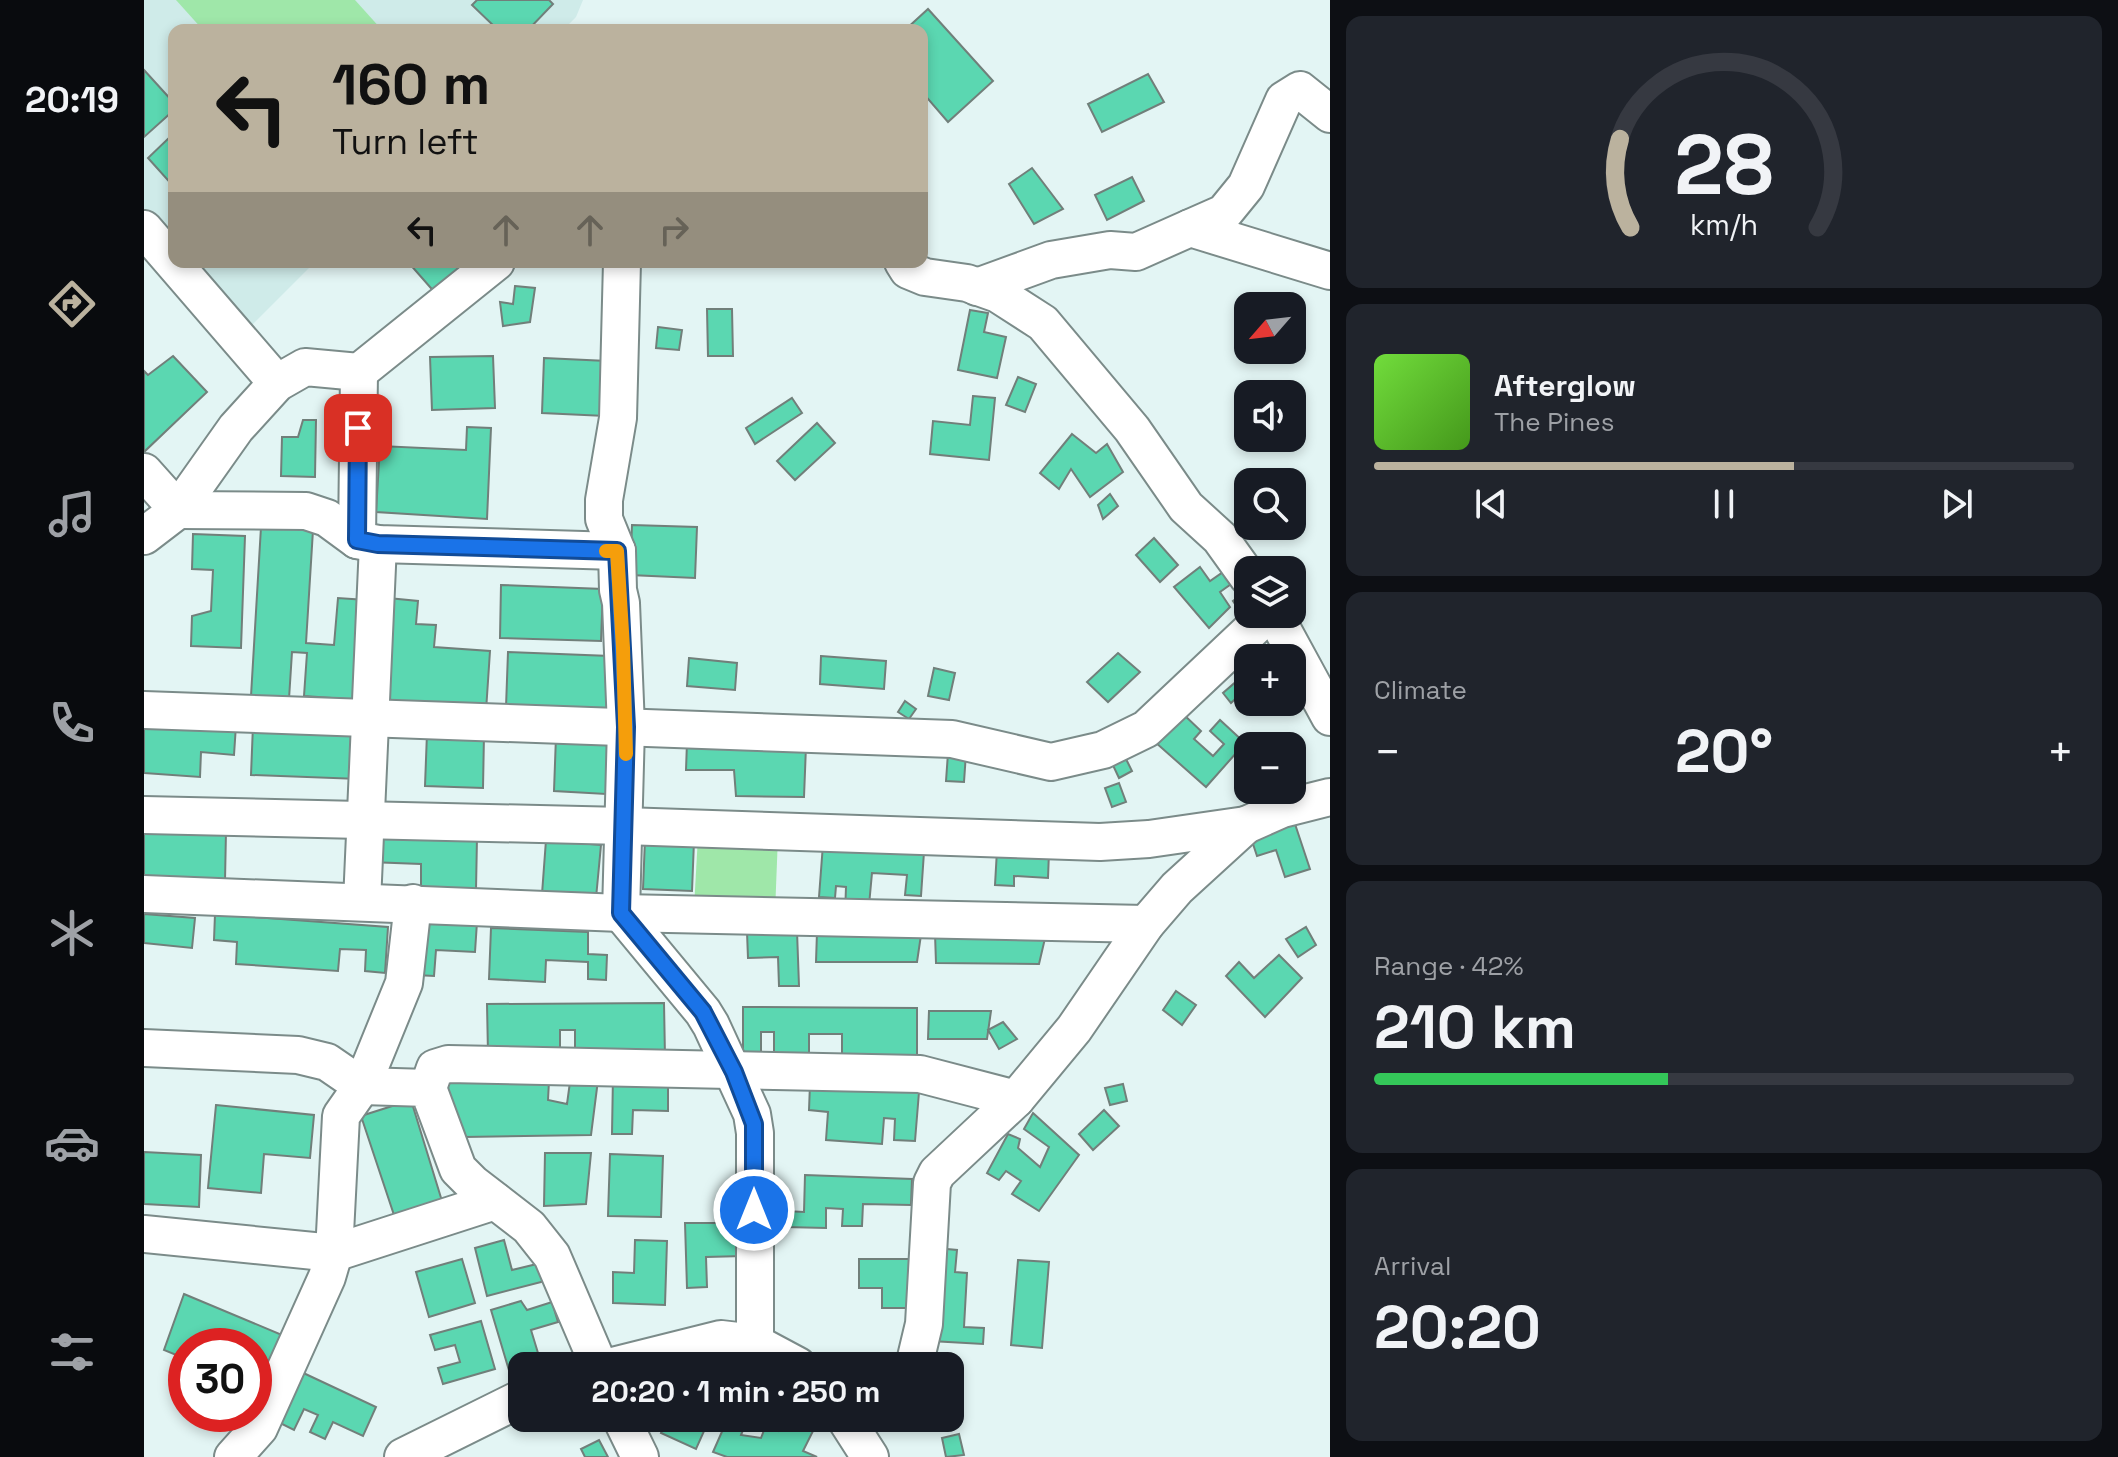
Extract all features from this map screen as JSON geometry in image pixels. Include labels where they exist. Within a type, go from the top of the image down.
[{"type":"street","points":[[977,287],[1051,260],[1110,250],[1136,252],[1224,213],[1246,186],[1284,100],[1300,90],[1330,114]]},
{"type":"street","points":[[1190,228],[1330,271]]},
{"type":"street","points":[[144,229],[168,257]]},
{"type":"street","points":[[178,268],[277,383]]},
{"type":"street","points":[[144,536],[178,510],[236,428],[277,383],[305,367],[359,372],[489,268]]},
{"type":"street","points":[[622,268],[618,418],[604,500],[604,519],[617,551],[626,727],[621,913],[703,1012],[734,1072],[754,1124],[755,1343]]},
{"type":"street","points":[[907,268],[925,277],[977,287],[1004,297],[1051,330],[1132,429],[1186,507],[1220,538],[1234,558]]},
{"type":"street","points":[[359,372],[368,542],[371,717],[362,902]]},
{"type":"street","points":[[144,472],[178,510],[306,511],[327,518],[368,542],[617,551]]},
{"type":"street","points":[[144,710],[952,739],[1051,762],[1103,750],[1146,729],[1253,628]]},
{"type":"street","points":[[1282,628],[1330,717]]},
{"type":"street","points":[[144,815],[624,826],[1100,842],[1149,839],[1246,825],[1282,809],[1330,797]]},
{"type":"street","points":[[917,1352],[924,1324],[932,1183],[944,1165],[1016,1099],[1074,1029],[1146,924],[1177,888],[1246,825]]},
{"type":"street","points":[[144,894],[621,913],[1146,924]]},
{"type":"street","points":[[233,1457],[259,1428],[327,1277],[334,1253],[341,1116],[362,1086],[404,983],[413,903]]},
{"type":"street","points":[[144,1048],[311,1057],[327,1062],[362,1086],[428,1088]]},
{"type":"street","points":[[593,1352],[552,1256],[529,1227],[458,1169],[428,1088],[435,1068],[448,1064],[920,1074],[1016,1099]]},
{"type":"street","points":[[144,1234],[334,1253],[495,1201]]},
{"type":"street","points":[[669,1352],[721,1339],[755,1343],[772,1352]]},
{"type":"street","points":[[403,1457],[508,1405]]},
{"type":"street","points":[[628,1432],[640,1457]]},
{"type":"street","points":[[854,1432],[870,1457]]},
{"type":"shaded area","points":[[144,0],[583,0],[576,17],[569,24],[168,24],[168,245],[144,215]]},
{"type":"shaded area","points":[[189,268],[309,268],[249,328]]},
{"type":"green space","points":[[176,0],[355,0],[377,24],[198,24]]},
{"type":"green space","points":[[698,836],[778,836],[775,913],[694,908]]},
{"type":"building","points":[[477,0],[549,0],[553,4],[534,24],[492,24],[472,5]]},
{"type":"building","points":[[928,9],[993,81],[948,122],[928,99],[928,24],[912,24]]},
{"type":"building","points":[[144,70],[168,96],[168,115],[144,137]]},
{"type":"building","points":[[1148,74],[1164,102],[1102,132],[1088,104]]},
{"type":"building","points":[[168,139],[168,180],[148,158]]},
{"type":"building","points":[[1032,168],[1063,209],[1034,224],[1009,184]]},
{"type":"building","points":[[1132,177],[1144,201],[1107,220],[1095,195]]},
{"type":"building","points":[[413,268],[465,268],[466,269],[437,295]]},
{"type":"building","points":[[515,286],[535,288],[530,322],[503,326],[500,302],[513,304]]},
{"type":"building","points":[[707,309],[732,309],[733,356],[708,356]]},
{"type":"building","points":[[970,310],[988,313],[984,332],[1006,337],[997,378],[958,370]]},
{"type":"building","points":[[658,327],[682,330],[679,350],[656,348]]},
{"type":"building","points":[[173,356],[207,392],[144,452],[144,371],[148,375]]},
{"type":"building","points":[[493,356],[495,408],[432,410],[430,357]]},
{"type":"building","points":[[544,358],[607,361],[605,416],[542,413]]},
{"type":"building","points":[[1018,377],[1036,384],[1025,412],[1006,405]]},
{"type":"building","points":[[973,396],[995,398],[989,460],[930,454],[933,421],[970,425]]},
{"type":"building","points":[[792,398],[802,413],[755,444],[746,428]]},
{"type":"building","points":[[303,420],[316,420],[315,477],[281,476],[282,437],[298,437]]},
{"type":"building","points":[[817,423],[835,443],[795,480],[777,461]]},
{"type":"building","points":[[467,427],[491,428],[487,519],[376,512],[380,446],[466,450]]},
{"type":"building","points":[[1072,434],[1096,453],[1107,444],[1123,472],[1090,497],[1071,469],[1059,489],[1040,473]]},
{"type":"building","points":[[1110,494],[1118,506],[1103,519],[1098,505]]},
{"type":"building","points":[[632,525],[697,527],[695,578],[630,575]]},
{"type":"building","points":[[261,527],[313,530],[306,643],[334,645],[338,598],[366,600],[360,700],[304,696],[307,653],[292,652],[289,699],[251,696]]},
{"type":"building","points":[[193,534],[245,536],[241,648],[191,646],[192,616],[211,611],[213,570],[192,569]]},
{"type":"building","points":[[1154,538],[1178,565],[1160,582],[1136,555]]},
{"type":"building","points":[[1200,567],[1210,581],[1226,570],[1234,582],[1220,592],[1230,607],[1209,628],[1174,587]]},
{"type":"building","points":[[501,585],[603,589],[601,641],[500,638]]},
{"type":"building","points":[[388,598],[418,601],[416,624],[436,625],[434,647],[490,651],[486,711],[381,703]]},
{"type":"building","points":[[508,652],[610,656],[608,712],[506,707]]},
{"type":"building","points":[[1118,653],[1140,672],[1108,702],[1087,682]]},
{"type":"building","points":[[821,656],[886,661],[884,689],[820,684]]},
{"type":"building","points":[[689,658],[737,663],[735,690],[687,686]]},
{"type":"building","points":[[934,668],[955,673],[949,700],[928,696]]},
{"type":"building","points":[[1234,683],[1234,700],[1231,703],[1223,693]]},
{"type":"building","points":[[905,701],[916,709],[909,719],[898,712]]},
{"type":"building","points":[[1182,713],[1201,731],[1194,739],[1213,756],[1224,744],[1210,731],[1220,720],[1234,733],[1234,755],[1206,787],[1155,742]]},
{"type":"building","points":[[144,719],[236,725],[234,755],[201,752],[200,777],[144,773]]},
{"type":"building","points":[[253,725],[361,728],[359,779],[251,775]]},
{"type":"building","points":[[427,733],[484,735],[483,788],[425,786]]},
{"type":"building","points":[[556,736],[608,738],[606,794],[554,791]]},
{"type":"building","points":[[687,742],[806,746],[804,797],[736,796],[734,770],[686,770]]},
{"type":"building","points":[[948,753],[966,753],[964,782],[946,781]]},
{"type":"building","points":[[1124,755],[1132,771],[1119,778],[1111,761]]},
{"type":"building","points":[[1119,783],[1126,802],[1112,807],[1105,788]]},
{"type":"building","points":[[1295,824],[1310,869],[1285,877],[1276,850],[1257,856],[1251,838]]},
{"type":"building","points":[[144,828],[226,831],[225,881],[144,878]]},
{"type":"building","points":[[370,833],[477,837],[476,890],[421,888],[421,864],[369,862]]},
{"type":"building","points":[[645,839],[694,841],[692,891],[643,889]]},
{"type":"building","points":[[546,840],[601,845],[596,898],[542,894]]},
{"type":"building","points":[[823,844],[924,852],[921,896],[905,895],[907,875],[872,873],[868,916],[845,915],[846,887],[836,886],[835,898],[819,897]]},
{"type":"building","points":[[997,850],[1049,852],[1048,878],[1014,876],[1014,886],[995,885]]},
{"type":"building","points":[[144,914],[195,918],[192,948],[144,943]]},
{"type":"building","points":[[215,914],[388,927],[385,973],[365,971],[366,950],[340,949],[338,971],[236,964],[237,942],[214,940]]},
{"type":"building","points":[[419,918],[477,922],[475,952],[436,950],[434,976],[416,975]]},
{"type":"building","points":[[1306,927],[1316,945],[1298,957],[1286,939]]},
{"type":"building","points":[[491,928],[588,932],[588,954],[607,955],[606,980],[588,979],[588,962],[546,960],[545,982],[489,979]]},
{"type":"building","points":[[797,931],[799,986],[779,986],[778,957],[748,958],[747,932]]},
{"type":"building","points":[[817,932],[921,935],[917,962],[816,962]]},
{"type":"building","points":[[935,934],[1046,934],[1039,964],[936,963]]},
{"type":"building","points":[[1279,955],[1302,978],[1265,1017],[1226,976],[1239,962],[1254,978]]},
{"type":"building","points":[[1176,991],[1196,1005],[1182,1025],[1163,1010]]},
{"type":"building","points":[[664,1003],[665,1057],[575,1058],[575,1030],[560,1030],[560,1054],[488,1054],[487,1004]]},
{"type":"building","points":[[743,1007],[917,1008],[917,1060],[842,1059],[842,1034],[809,1034],[809,1058],[774,1058],[774,1032],[761,1032],[761,1053],[743,1052]]},
{"type":"building","points":[[929,1011],[991,1011],[987,1039],[928,1039]]},
{"type":"building","points":[[1003,1022],[1017,1039],[999,1049],[988,1030]]},
{"type":"building","points":[[440,1074],[549,1081],[548,1100],[567,1104],[570,1082],[598,1080],[591,1135],[464,1137]]},
{"type":"building","points":[[613,1075],[668,1077],[668,1111],[633,1110],[632,1134],[612,1134]]},
{"type":"building","points":[[810,1084],[919,1092],[915,1141],[894,1140],[895,1119],[884,1118],[882,1144],[826,1140],[828,1112],[809,1110]]},
{"type":"building","points":[[1123,1084],[1127,1101],[1110,1105],[1105,1088]]},
{"type":"building","points":[[411,1100],[442,1201],[394,1215],[361,1116]]},
{"type":"building","points":[[216,1105],[314,1115],[310,1158],[264,1154],[261,1193],[208,1188]]},
{"type":"building","points":[[1104,1110],[1119,1126],[1093,1150],[1079,1134]]},
{"type":"building","points":[[1033,1113],[1079,1155],[1039,1211],[1012,1194],[1021,1181],[1006,1171],[999,1180],[987,1173],[1008,1134],[1020,1139],[1018,1148],[1040,1167],[1049,1147],[1024,1129]]},
{"type":"building","points":[[144,1152],[201,1155],[199,1207],[144,1204]]},
{"type":"building","points":[[545,1153],[591,1153],[586,1204],[544,1206]]},
{"type":"building","points":[[610,1154],[663,1156],[661,1217],[608,1216]]},
{"type":"building","points":[[805,1175],[912,1179],[911,1205],[863,1204],[862,1226],[842,1226],[843,1209],[826,1208],[826,1228],[785,1227],[786,1211],[804,1212]]},
{"type":"building","points":[[685,1223],[742,1223],[743,1256],[706,1257],[707,1287],[687,1288]]},
{"type":"building","points":[[504,1240],[512,1270],[541,1263],[545,1281],[487,1296],[475,1248]]},
{"type":"building","points":[[635,1240],[667,1241],[665,1305],[613,1303],[613,1272],[634,1273]]},
{"type":"building","points":[[936,1248],[957,1250],[955,1272],[967,1273],[964,1327],[984,1328],[983,1344],[931,1341]]},
{"type":"building","points":[[462,1259],[475,1303],[429,1317],[416,1272]]},
{"type":"building","points":[[859,1259],[911,1259],[911,1308],[882,1308],[882,1288],[859,1288]]},
{"type":"building","points":[[1018,1260],[1049,1262],[1042,1348],[1011,1345]]},
{"type":"building","points":[[184,1294],[265,1328],[172,1328]]},
{"type":"building","points":[[521,1301],[527,1310],[552,1302],[558,1322],[531,1330],[538,1352],[508,1352],[508,1367],[491,1310]]},
{"type":"building","points":[[481,1321],[495,1369],[443,1384],[438,1368],[460,1362],[455,1345],[435,1350],[430,1335]]},
{"type":"building","points":[[272,1331],[282,1335],[272,1355]]},
{"type":"building","points":[[297,1370],[376,1407],[363,1436],[333,1422],[325,1439],[310,1432],[318,1415],[304,1409],[294,1430],[274,1420]]},
{"type":"building","points":[[661,1432],[704,1432],[696,1449]]},
{"type":"building","points":[[722,1432],[742,1432],[741,1435],[761,1438],[763,1432],[812,1432],[803,1451],[817,1457],[727,1457],[713,1452]]},
{"type":"building","points":[[959,1434],[964,1455],[946,1457],[942,1438]]},
{"type":"building","points":[[599,1440],[608,1457],[585,1457],[581,1449]]},
{"type":"slow traffic","points":[[606,551],[617,551],[626,754]]},
{"type":"route","points":[[358,428],[357,540],[378,544],[617,551],[626,727],[621,913],[703,1012],[734,1072],[754,1124],[754,1210]]}]
